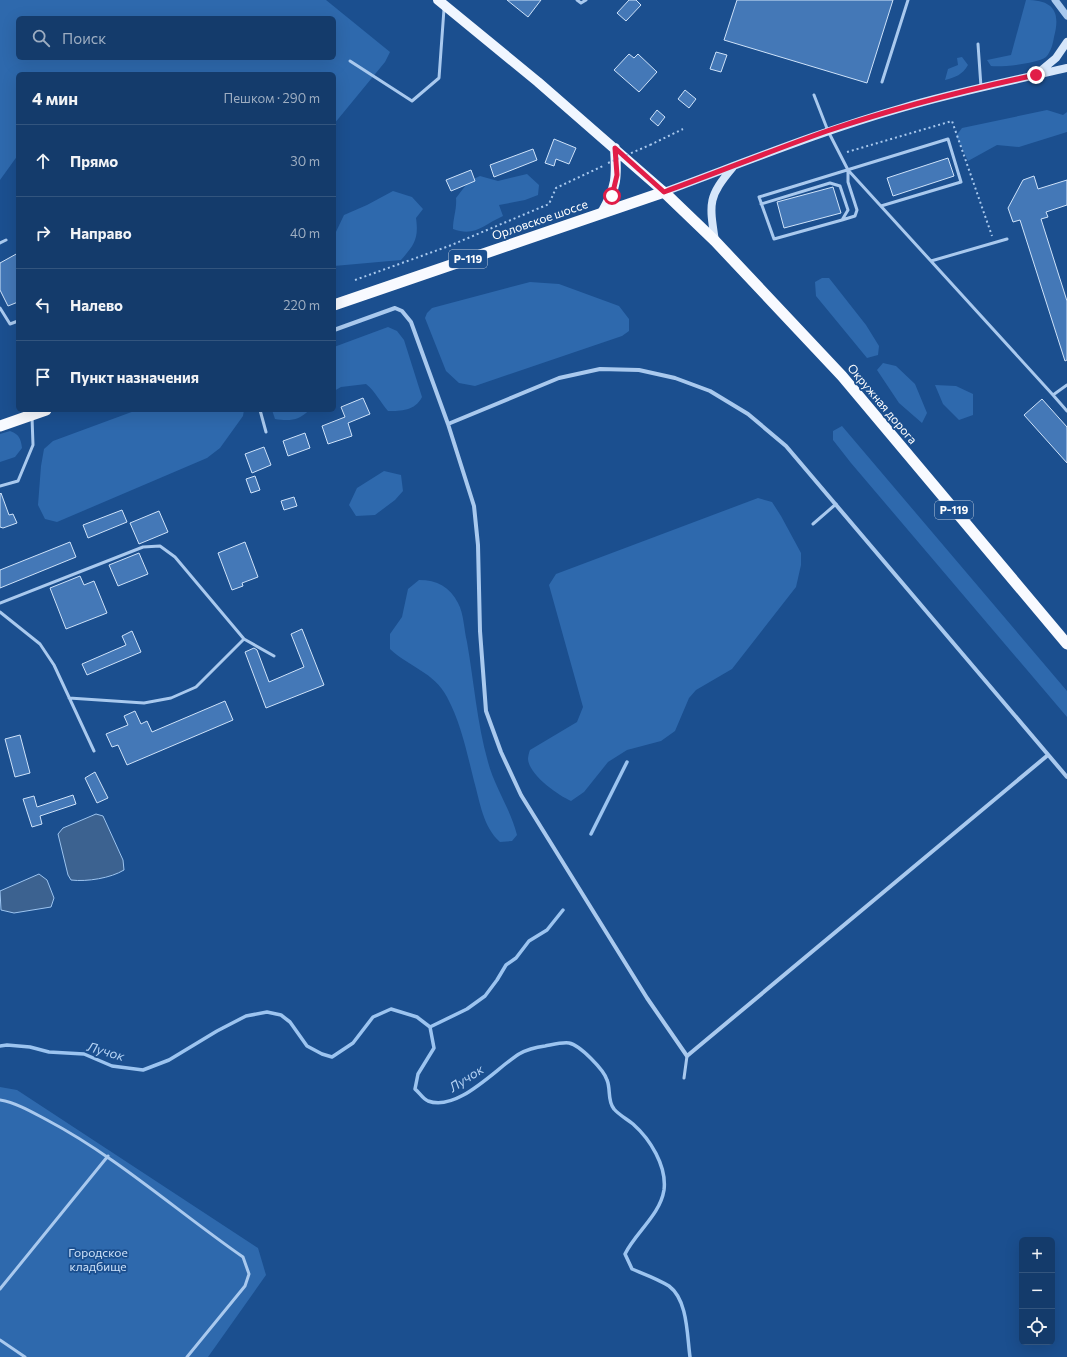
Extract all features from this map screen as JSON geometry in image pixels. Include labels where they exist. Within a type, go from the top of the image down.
[{"type":"highway","name":"Орловское шоссе","points":[[336,304],[664,192]]},
{"type":"highway","name":"Окружная дорога","points":[[664,192],[715,241],[842,376],[1067,644]]},
{"type":"highway","points":[[0,426],[40,412]]},
{"type":"main road","points":[[442,3],[538,82],[664,192],[828,131],[901,108],[981,87],[1067,68]]},
{"type":"main road","points":[[1036,75],[1056,58],[1067,42]]},
{"type":"main road","points":[[602,213],[612,196],[617,175],[615,148]]},
{"type":"main road","points":[[715,241],[711,216],[712,198],[720,183],[734,166]]},
{"type":"street","points":[[1055,0],[1067,16]]},
{"type":"street","points":[[336,329],[394,308],[402,311],[411,322],[448,424],[474,506],[478,545],[480,631],[486,711],[501,752],[521,795],[647,998],[687,1056],[1048,755]]},
{"type":"street","points":[[448,424],[559,378],[600,369],[639,370],[675,378],[710,391],[748,414],[786,446],[1067,777]]},
{"type":"lane","points":[[578,0],[581,3],[586,0]]},
{"type":"lane","points":[[882,82],[908,0]]},
{"type":"lane","points":[[350,61],[412,101],[439,78],[442,3]]},
{"type":"lane","points":[[978,44],[981,87]]},
{"type":"lane","points":[[814,95],[828,131],[848,170],[1067,411]]},
{"type":"lane","points":[[848,170],[848,182],[857,210],[855,216],[774,239],[759,197],[948,139],[961,182],[881,206]]},
{"type":"lane","points":[[762,204],[830,183],[840,186],[848,210],[842,220]]},
{"type":"lane","points":[[931,261],[1007,239]]},
{"type":"lane","points":[[0,243],[6,240]]},
{"type":"lane","points":[[0,308],[10,324],[16,322]]},
{"type":"lane","points":[[1053,395],[1067,385]]},
{"type":"lane","points":[[261,412],[266,432]]},
{"type":"lane","points":[[0,486],[18,481],[33,445],[32,415]]},
{"type":"lane","points":[[813,524],[836,504]]},
{"type":"lane","points":[[0,603],[143,548],[160,546],[175,558],[244,639],[274,656]]},
{"type":"lane","points":[[0,612],[40,644],[54,665],[94,751]]},
{"type":"lane","points":[[69,698],[144,703],[171,698],[196,687],[244,639]]},
{"type":"lane","points":[[684,1078],[687,1056]]},
{"type":"lane","points":[[0,1100],[15,1103],[65,1130],[108,1156],[126,1172],[243,1257],[249,1274],[245,1286],[187,1357]]},
{"type":"lane","points":[[0,1289],[108,1156]]},
{"type":"lane","points":[[0,1340],[25,1357]]},
{"type":"path","points":[[840,154],[952,120],[994,242]]},
{"type":"path","points":[[355,280],[449,246],[549,204],[556,188],[683,129]]},
{"type":"green space","points":[[0,0],[326,0],[390,52],[385,62],[336,122],[336,72],[16,72],[16,158],[0,180]]},
{"type":"green space","points":[[1026,0],[1043,2],[1053,9],[1056,20],[1056,28],[1049,53],[1046,57],[1035,62],[991,66],[987,60],[1011,55]]},
{"type":"green space","points":[[962,57],[968,65],[966,68],[958,75],[945,80],[948,69],[958,65],[957,58]]},
{"type":"green space","points":[[1047,110],[1063,115],[1067,112],[1067,132],[1019,147],[997,145],[968,161],[956,136],[962,128]]},
{"type":"green space","points":[[527,174],[539,185],[538,195],[525,200],[499,205],[503,216],[479,229],[467,232],[453,229],[456,198],[469,181],[480,176],[498,181]]},
{"type":"green space","points":[[393,191],[412,197],[423,209],[416,218],[417,231],[412,246],[401,260],[336,266],[336,232],[344,215]]},
{"type":"green space","points":[[822,278],[829,278],[866,325],[879,346],[878,355],[867,358],[816,296],[815,282]]},
{"type":"green space","points":[[530,282],[559,284],[619,306],[629,319],[629,331],[622,336],[475,386],[459,383],[446,371],[425,318],[427,313],[432,308]]},
{"type":"green space","points":[[388,327],[397,331],[404,340],[422,397],[419,402],[412,408],[388,411],[373,390],[366,384],[341,387],[336,390],[336,346]]},
{"type":"green space","points":[[883,363],[896,366],[915,384],[927,413],[922,423],[899,403],[877,370]]},
{"type":"green space","points":[[935,385],[956,386],[973,394],[973,415],[959,420],[943,404]]},
{"type":"green space","points":[[132,412],[244,412],[243,416],[220,448],[207,458],[57,522],[45,519],[38,505],[44,449],[53,441]]},
{"type":"green space","points":[[273,412],[307,412],[294,419],[275,419]]},
{"type":"green space","points":[[842,426],[1067,691],[1067,717],[833,440],[833,431]]},
{"type":"green space","points":[[10,431],[19,437],[22,448],[15,457],[0,462],[0,434]]},
{"type":"green space","points":[[384,471],[401,475],[403,491],[395,500],[375,515],[356,516],[349,505],[357,488]]},
{"type":"green space","points":[[758,498],[772,502],[801,553],[801,565],[796,587],[732,669],[696,690],[689,698],[675,731],[661,741],[627,750],[608,762],[584,792],[571,801],[559,794],[539,778],[533,771],[528,759],[530,750],[577,722],[583,707],[549,585],[556,574]]},
{"type":"green space","points":[[419,580],[432,581],[447,589],[455,597],[462,612],[484,747],[491,772],[511,817],[517,835],[512,841],[500,842],[494,836],[486,822],[480,806],[460,728],[452,707],[442,688],[435,681],[390,649],[390,634],[402,617],[408,589]]},
{"type":"green space","name":"Городское кладбище","points":[[0,1087],[17,1090],[258,1248],[266,1275],[208,1357],[0,1357]]},
{"type":"shaded area","points":[[96,814],[103,816],[123,860],[124,870],[99,879],[71,880],[68,875],[58,834],[63,828]]},
{"type":"shaded area","points":[[39,874],[47,880],[54,898],[51,907],[14,913],[1,910],[0,891]]},
{"type":"building","points":[[507,0],[541,0],[528,17]]},
{"type":"building","points":[[629,0],[636,0],[641,5],[626,21],[617,13]]},
{"type":"building","points":[[737,0],[893,0],[867,83],[724,40]]},
{"type":"building","points":[[716,52],[727,55],[721,72],[710,69]]},
{"type":"building","points":[[629,54],[634,58],[638,54],[657,72],[639,92],[614,70]]},
{"type":"building","points":[[685,90],[696,99],[689,108],[678,99]]},
{"type":"building","points":[[657,110],[665,117],[658,126],[650,119]]},
{"type":"building","points":[[554,139],[576,148],[569,164],[556,159],[554,166],[545,163]]},
{"type":"building","points":[[533,149],[537,160],[494,177],[490,165]]},
{"type":"building","points":[[948,158],[954,176],[893,196],[887,178]]},
{"type":"building","points":[[471,170],[475,181],[451,191],[446,180]]},
{"type":"building","points":[[1034,176],[1038,189],[1067,180],[1067,205],[1046,212],[1048,217],[1041,219],[1067,301],[1067,360],[1065,361],[1020,220],[1013,222],[1008,208],[1023,180]]},
{"type":"building","points":[[833,187],[841,213],[784,228],[777,202]]},
{"type":"building","points":[[16,254],[16,303],[8,306],[0,290],[0,263]]},
{"type":"building","points":[[363,398],[370,414],[348,423],[352,436],[328,444],[322,426],[345,417],[341,407]]},
{"type":"building","points":[[1042,399],[1067,427],[1067,463],[1024,415]]},
{"type":"building","points":[[305,433],[310,448],[288,456],[283,441]]},
{"type":"building","points":[[264,447],[271,465],[252,473],[245,454]]},
{"type":"building","points":[[255,476],[260,490],[251,493],[246,479]]},
{"type":"building","points":[[1,493],[9,515],[13,514],[17,523],[3,528],[0,527]]},
{"type":"building","points":[[294,497],[297,506],[284,510],[281,501]]},
{"type":"building","points":[[122,510],[127,522],[88,538],[83,525]]},
{"type":"building","points":[[159,511],[168,532],[139,544],[130,523]]},
{"type":"building","points":[[70,542],[76,557],[0,588],[0,570]]},
{"type":"building","points":[[245,542],[258,577],[242,583],[243,586],[232,590],[218,553]]},
{"type":"building","points":[[139,553],[148,574],[118,586],[109,565]]},
{"type":"building","points":[[80,576],[84,585],[94,581],[107,613],[66,629],[50,588]]},
{"type":"building","points":[[302,629],[324,685],[266,708],[245,652],[254,648],[257,650],[269,682],[304,667],[291,634]]},
{"type":"building","points":[[132,631],[141,652],[87,675],[82,664],[126,645],[122,636]]},
{"type":"building","points":[[225,701],[233,720],[127,765],[118,745],[112,747],[106,734],[128,725],[124,716],[135,711],[141,724],[147,721],[152,732]]},
{"type":"building","points":[[20,735],[30,773],[15,777],[5,739]]},
{"type":"building","points":[[95,772],[108,798],[97,803],[85,778]]},
{"type":"building","points":[[73,795],[76,804],[40,816],[42,824],[32,827],[23,799],[34,796],[37,807]]},
{"type":"waterway","points":[[591,834],[627,762]]},
{"type":"waterway","points":[[430,1027],[467,1009],[485,996],[506,965],[516,958],[529,941],[547,930],[563,910]]},
{"type":"waterway","name":"Лучок","points":[[0,1046],[7,1045],[30,1047],[49,1052],[84,1054],[112,1066],[143,1070],[169,1060],[217,1031],[246,1016],[267,1012],[281,1015],[290,1022],[307,1046],[322,1054],[332,1057],[353,1043],[373,1017],[391,1009],[417,1017],[430,1027],[434,1048],[418,1074],[415,1089],[426,1100],[440,1103],[464,1095],[509,1061],[525,1051],[560,1043],[569,1043],[574,1045],[591,1058],[601,1070],[608,1084],[612,1106],[618,1113],[633,1124],[645,1137],[660,1163],[664,1181],[662,1199],[653,1215],[635,1238],[625,1254],[632,1269],[665,1283],[675,1292],[680,1300],[686,1319],[690,1357]]},
{"type":"route","points":[[612,196],[617,175],[615,148],[664,192],[828,131],[901,108],[981,87],[1036,75]]}]
